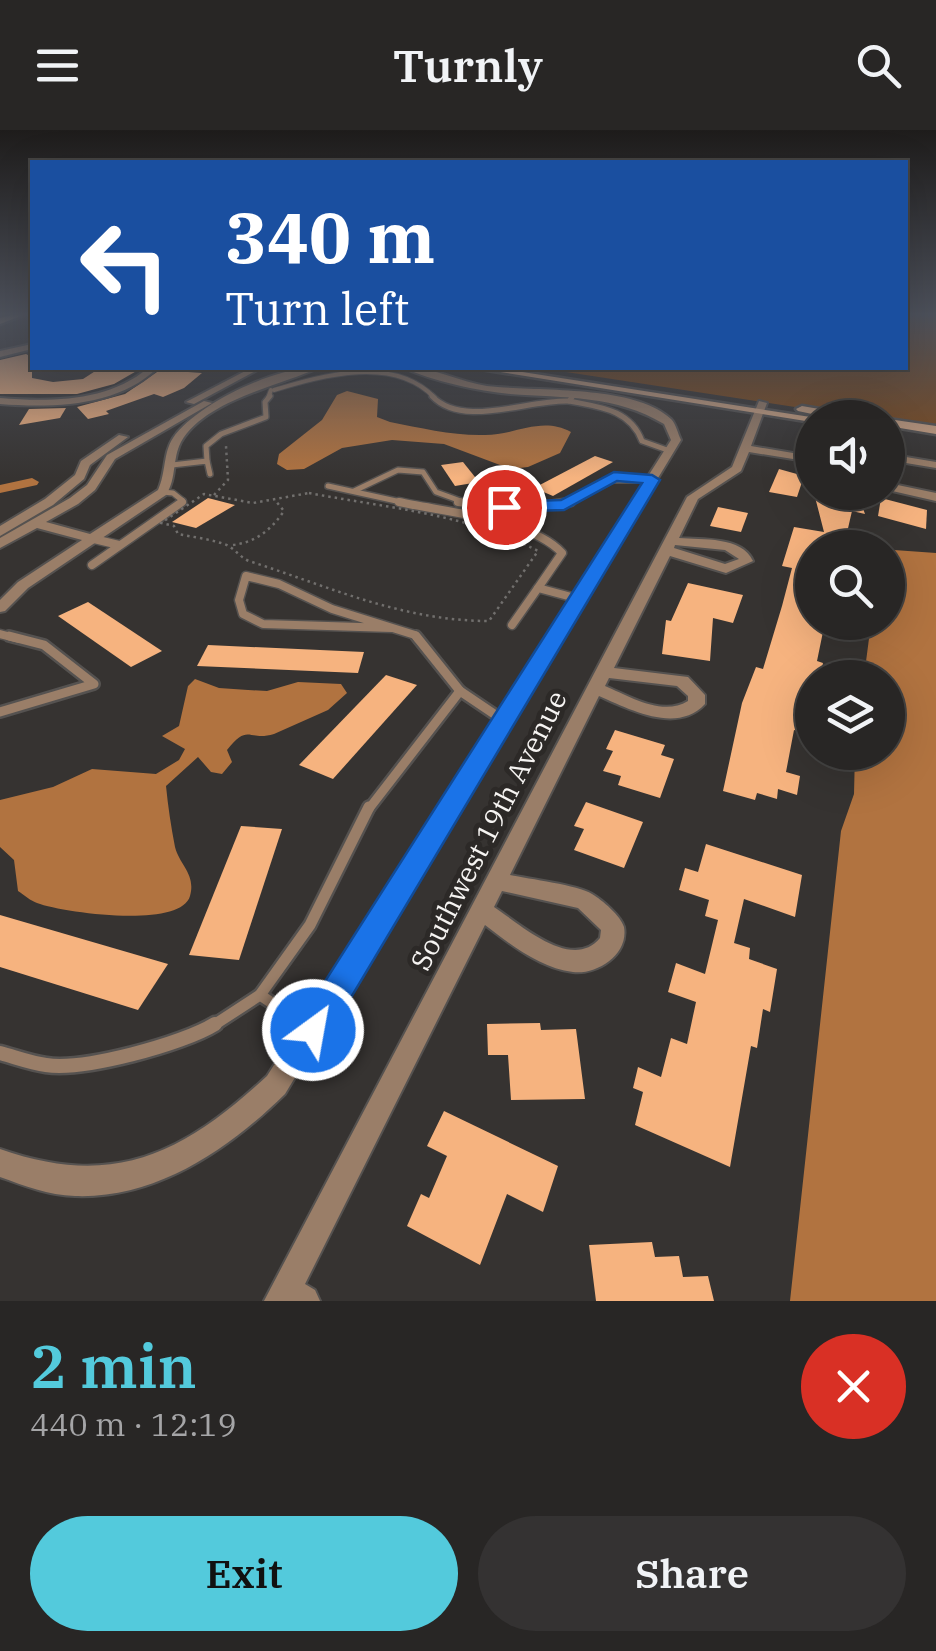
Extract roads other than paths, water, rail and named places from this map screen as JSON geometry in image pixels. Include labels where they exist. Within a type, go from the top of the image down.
[{"type":"street","points":[[0,401],[45,402],[92,396],[131,384],[150,370]]},
{"type":"street","points":[[0,544],[80,477],[85,462],[102,448],[253,370]]},
{"type":"street","points":[[0,532],[91,487],[110,457],[136,440],[269,370]]},
{"type":"street","points":[[0,608],[24,585],[162,492],[170,481],[174,446],[185,430],[258,387],[308,370]]},
{"type":"street","points":[[0,1162],[40,1178],[85,1182],[146,1172],[204,1146],[276,1086],[670,451],[676,435],[632,404],[482,388],[415,370]]},
{"type":"street","points":[[494,370],[795,411]]},
{"type":"street","points":[[538,370],[795,415]]},
{"type":"street","name":"Southwest 19th Avenue","points":[[290,1297],[495,882],[693,497],[733,474],[748,449],[760,407]]},
{"type":"street","points":[[905,425],[936,430]]},
{"type":"street","points":[[905,433],[936,438]]},
{"type":"street","points":[[748,449],[795,456]]},
{"type":"street","points":[[905,460],[936,465]]},
{"type":"street","points":[[905,490],[936,496]]},
{"type":"street","points":[[33,519],[98,535]]},
{"type":"street","points":[[599,680],[682,681],[697,695],[696,704],[677,714],[657,711],[599,680]]},
{"type":"street","points":[[481,910],[544,952],[572,964],[592,961],[606,950],[614,936],[612,926],[584,900],[495,882]]},
{"type":"lane","points":[[258,387],[274,390],[327,374],[354,372],[410,378],[428,386],[440,404],[470,412],[572,398],[628,417],[638,426],[642,441],[670,451]]},
{"type":"lane","points":[[210,474],[206,446],[221,434],[266,417],[264,402],[274,390]]},
{"type":"lane","points":[[172,465],[207,462]]},
{"type":"lane","points":[[354,491],[398,470],[423,472],[436,492],[453,501],[530,509],[564,505],[614,476],[652,480]]},
{"type":"lane","points":[[328,486],[527,530],[554,543],[562,553],[512,625]]},
{"type":"lane","points":[[92,565],[182,502],[173,494],[162,492]]},
{"type":"lane","points":[[98,535],[120,545]]},
{"type":"lane","points":[[392,628],[263,624],[243,614],[239,600],[246,576],[280,584],[332,609],[416,635],[460,691],[504,720]]},
{"type":"lane","points":[[538,588],[579,598]]},
{"type":"lane","points":[[0,634],[44,645],[94,684],[0,712]]},
{"type":"lane","points":[[0,1053],[50,1066],[150,1052],[199,1034],[260,995],[310,925],[369,807],[460,691]]},
{"type":"lane","points":[[260,995],[313,1030]]},
{"type":"waterway","points":[[0,489],[32,482]]}]
